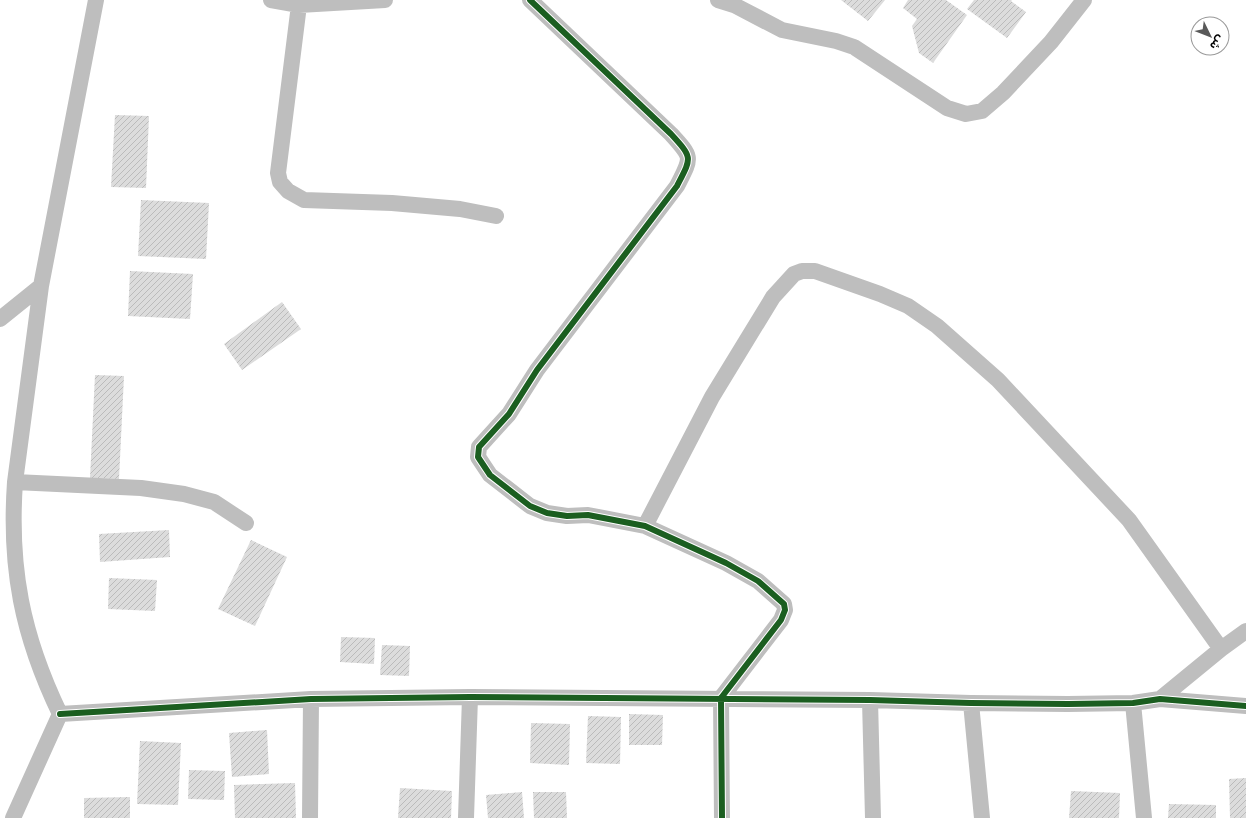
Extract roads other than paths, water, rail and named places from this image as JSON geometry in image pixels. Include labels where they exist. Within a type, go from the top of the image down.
[{"type":"street","points":[[13,818],[60,714],[35,655],[25,625],[19,594],[13,538],[15,482],[41,286],[96,0]]},
{"type":"street","points":[[271,0],[299,4],[385,0]]},
{"type":"street","points":[[530,0],[688,152],[689,164],[677,186],[537,370],[509,414],[479,447],[478,457],[490,475],[530,506],[547,513],[567,516],[588,515],[645,526],[726,563],[758,581],[784,604],[785,610],[781,620],[721,698],[722,818]]},
{"type":"street","points":[[718,0],[734,5],[782,30],[836,41],[854,47],[946,108],[966,114],[982,110],[1003,92],[1051,42],[1084,0]]},
{"type":"street","points":[[299,4],[278,173],[280,182],[288,191],[304,200],[392,203],[452,208],[496,216]]},
{"type":"street","points":[[645,526],[712,398],[773,297],[794,274],[802,271],[815,271],[880,294],[908,306],[937,326],[998,380],[1129,520],[1221,649]]},
{"type":"street","points":[[0,319],[41,286]]},
{"type":"street","points":[[15,482],[141,488],[184,494],[214,502],[246,523]]},
{"type":"street","points":[[1160,699],[1221,649],[1246,631]]},
{"type":"street","points":[[60,714],[312,699],[470,697],[721,698],[971,703],[1133,703],[1160,699],[1246,706]]},
{"type":"street","points":[[466,818],[470,697]]},
{"type":"street","points":[[310,818],[312,699]]},
{"type":"street","points":[[870,700],[873,818]]},
{"type":"street","points":[[971,703],[982,818]]},
{"type":"street","points":[[1133,703],[1144,818]]}]
